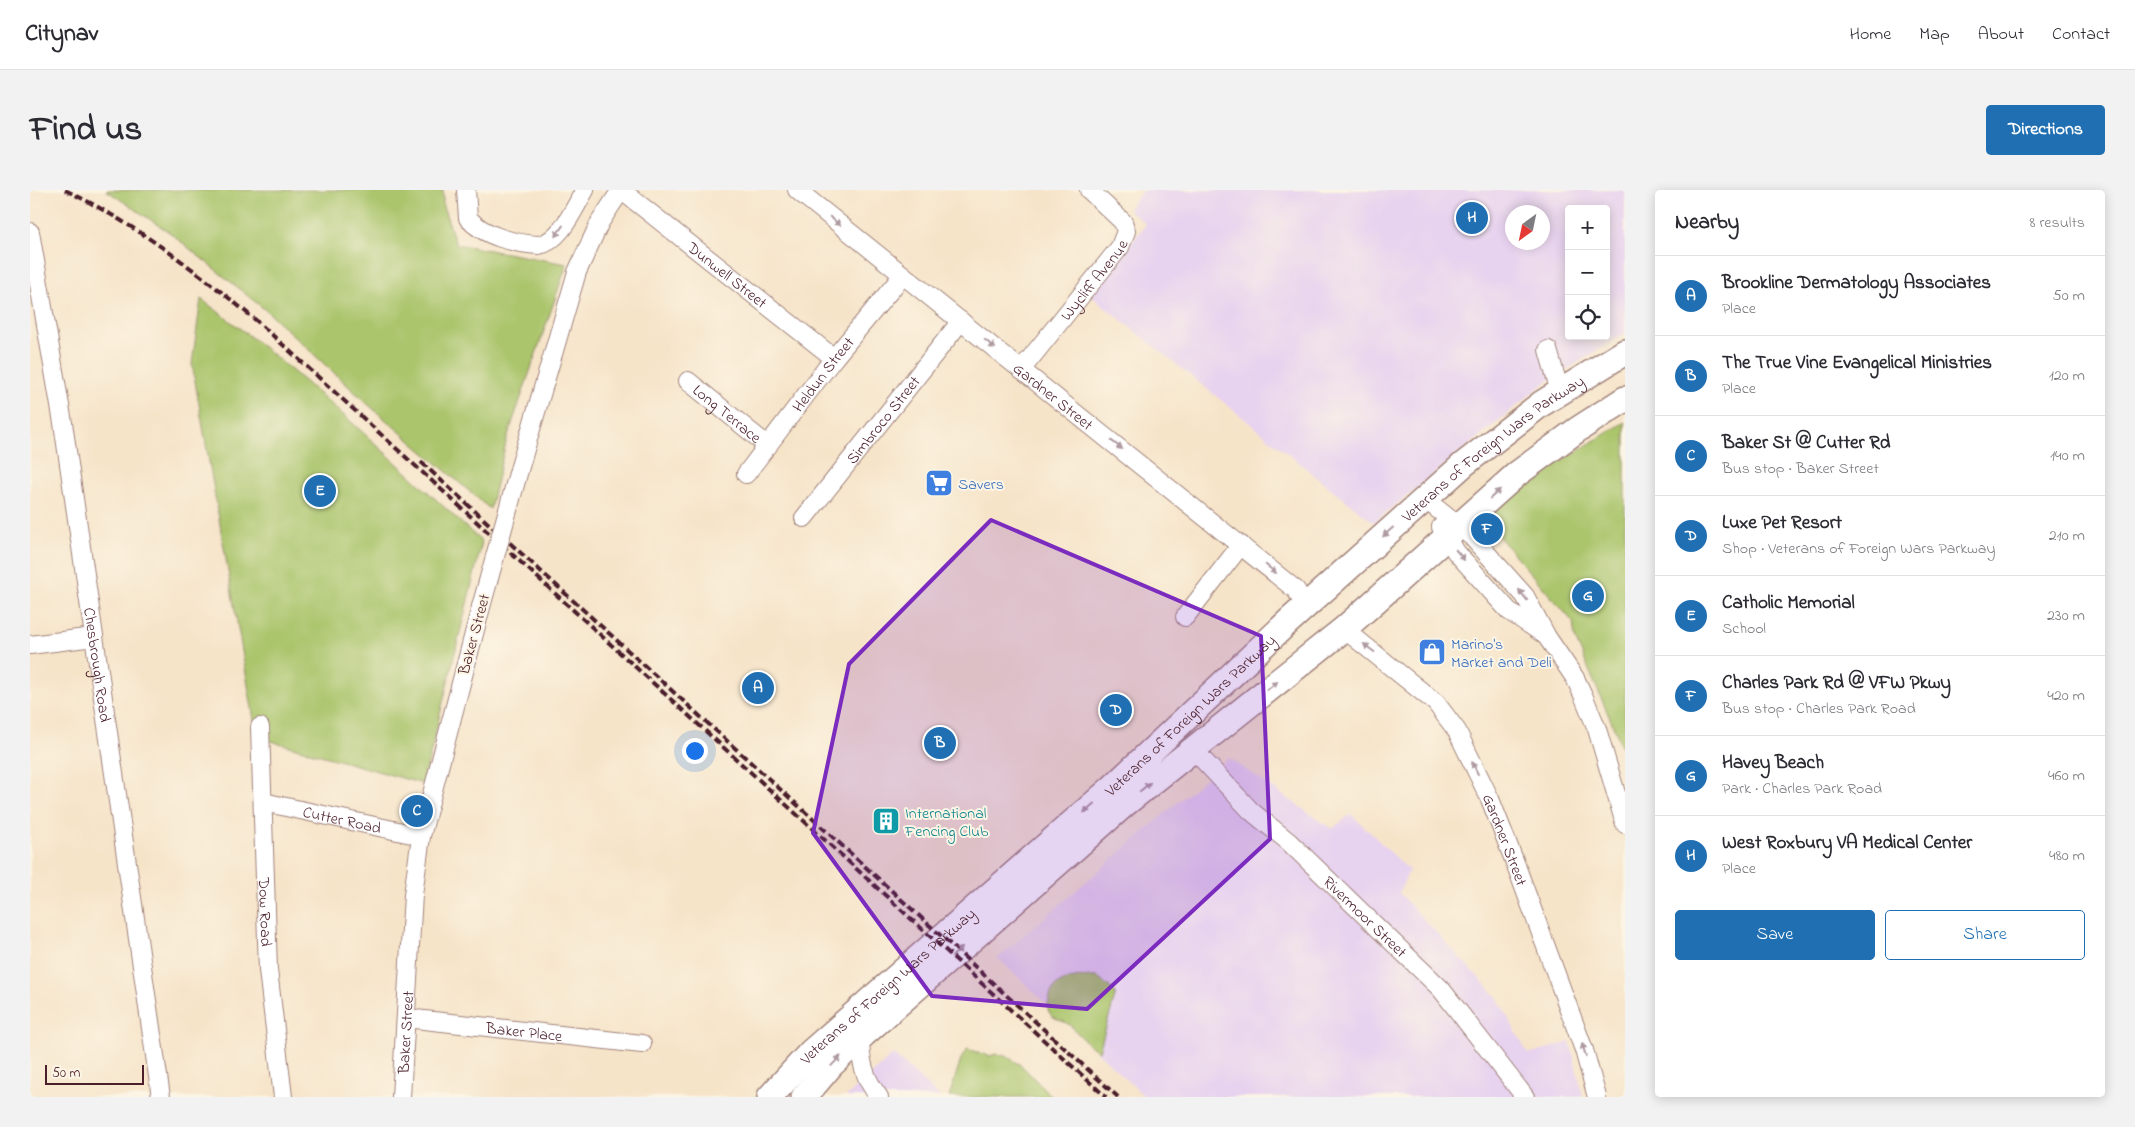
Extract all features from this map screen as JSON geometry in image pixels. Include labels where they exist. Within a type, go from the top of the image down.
[{"type":"highway","name":"Veterans of Foreign Wars Parkway","points":[[770,1097],[811,1052],[1112,788],[1305,606],[1496,438],[1560,392],[1625,352]]},
{"type":"highway","name":"Veterans of Foreign Wars Parkway","points":[[804,1097],[832,1064],[860,1037],[1126,803],[1192,748],[1344,629],[1452,531],[1538,458],[1625,399]]},
{"type":"street","points":[[466,190],[468,218],[479,228],[503,237],[538,245],[545,244],[558,233],[585,190]]},
{"type":"street","name":"Dunwell Street","points":[[621,190],[834,358]]},
{"type":"street","name":"Baker Street","points":[[401,1097],[413,896],[421,836],[481,607],[577,272],[600,222],[621,190]]},
{"type":"street","name":"Gardner Street","points":[[798,190],[1296,590],[1305,606]]},
{"type":"street","name":"Wycliff Avenue","points":[[1021,370],[1120,248],[1126,231],[1123,222],[1089,190]]},
{"type":"street","name":"Chesbrough Road","points":[[30,232],[63,423],[161,1097]]},
{"type":"street","name":"Heldun Street","points":[[746,474],[834,358],[903,275]]},
{"type":"street","name":"Simbroco Street","points":[[804,518],[961,321]]},
{"type":"street","points":[[1548,350],[1560,392]]},
{"type":"street","name":"Long Terrace","points":[[688,381],[768,446]]},
{"type":"street","points":[[1425,500],[1452,531],[1472,537],[1525,596],[1547,636],[1575,678],[1599,737],[1625,824]]},
{"type":"street","points":[[1185,617],[1241,545]]},
{"type":"street","name":"Gardner Street","points":[[1344,629],[1436,702],[1457,731],[1490,799],[1514,860],[1584,1050],[1597,1097]]},
{"type":"street","points":[[30,645],[94,637]]},
{"type":"street","name":"Dow Road","points":[[260,727],[268,970],[283,1097]]},
{"type":"street","name":"Rivermoor Street","points":[[1192,748],[1251,811],[1289,842],[1441,989],[1525,1097]]},
{"type":"street","name":"Cutter Road","points":[[263,802],[421,836]]},
{"type":"street","name":"Baker Place","points":[[406,1018],[642,1044]]},
{"type":"street","points":[[860,1037],[860,1059],[866,1076],[879,1097]]},
{"type":"highlighted area","points":[[991,520],[1261,636],[1270,839],[1087,1009],[932,996],[813,833],[849,664]]},
{"type":"shaded area","points":[[1143,190],[1625,190],[1625,333],[1542,385],[1374,523],[1090,295],[1146,224],[1128,209]]},
{"type":"shaded area","points":[[1229,758],[1332,829],[1351,814],[1409,870],[1399,893],[1497,997],[1528,1054],[1570,1042],[1583,1097],[1145,1097],[998,958]]},
{"type":"shaded area","points":[[893,1054],[940,1097],[846,1097]]},
{"type":"green space","points":[[106,190],[443,190],[443,206],[456,244],[567,264],[507,438],[490,509],[372,408],[269,313],[169,232]]},
{"type":"green space","points":[[201,299],[310,386],[482,542],[423,784],[257,737],[192,364]]},
{"type":"green space","points":[[1625,422],[1625,759],[1618,737],[1575,638],[1573,622],[1480,515],[1493,513],[1528,481]]},
{"type":"green space","points":[[1082,977],[1098,977],[1116,993],[1099,1051],[1071,1026],[1053,1017],[1048,1008],[1051,992],[1061,982]]},
{"type":"green space","points":[[967,1049],[989,1056],[997,1054],[1008,1057],[1022,1066],[1052,1097],[949,1097],[961,1059]]},
{"type":"railway","points":[[65,190],[141,233],[189,267],[258,322],[1106,1097]]},
{"type":"railway","points":[[421,462],[1118,1097]]},
{"type":"place","name":"West Roxbury VA Medical Center","points":[[1472,218]]},
{"type":"place","name":"Savers","points":[[939,483]]},
{"type":"place","name":"Catholic Memorial","points":[[320,491]]},
{"type":"place","name":"Charles Park Rd @ VFW Pkwy","points":[[1487,529]]},
{"type":"place","name":"Havey Beach","points":[[1588,596]]},
{"type":"place","name":"Marino's Market and Deli","points":[[1432,652]]},
{"type":"place","name":"Brookline Dermatology Associates","points":[[758,688]]},
{"type":"place","name":"Luxe Pet Resort","points":[[1116,710]]},
{"type":"place","name":"The True Vine Evangelical Ministries","points":[[940,743]]},
{"type":"place","name":"Baker St @ Cutter Rd","points":[[417,811]]},
{"type":"place","name":"International Fencing Club","points":[[886,821]]}]
